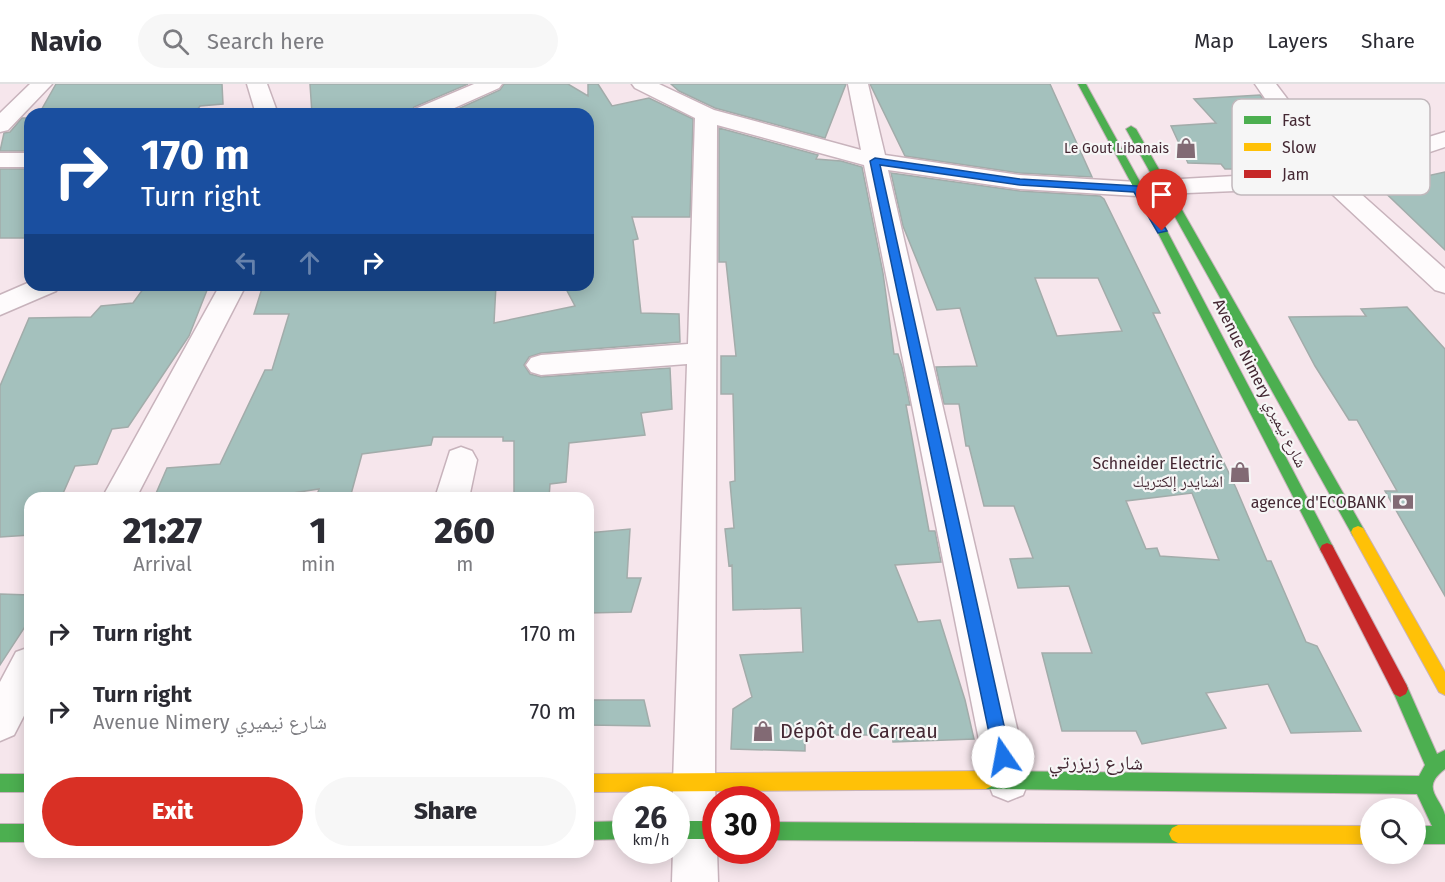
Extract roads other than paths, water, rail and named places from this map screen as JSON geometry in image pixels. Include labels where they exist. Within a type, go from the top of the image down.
[{"type":"main road","name":"Avenue Nimery شارع نيميري","points":[[1082,84],[1137,189],[1162,231],[1439,761]]},
{"type":"main road","name":"Avenue Nimery شارع نيميري","points":[[1123,115],[1445,687]]},
{"type":"main road","points":[[1439,761],[1424,785],[1428,802],[1445,829]]},
{"type":"main road","name":"شارع زيزرتي","points":[[594,783],[1008,780],[1424,785]]},
{"type":"main road","points":[[0,783],[24,783]]},
{"type":"main road","points":[[594,831],[612,830]]},
{"type":"main road","points":[[780,831],[1360,835]]},
{"type":"main road","points":[[0,833],[24,833]]},
{"type":"main road","points":[[1426,835],[1445,836]]},
{"type":"street","points":[[0,125],[42,84]]},
{"type":"street","points":[[257,84],[265,108]]},
{"type":"street","points":[[437,108],[492,84]]},
{"type":"street","points":[[642,84],[706,115],[875,161],[1020,182],[1137,189]]},
{"type":"street","points":[[858,84],[1008,780]]},
{"type":"street","points":[[1265,84],[1276,99]]},
{"type":"street","points":[[695,882],[696,830],[693,783],[706,115]]},
{"type":"street","points":[[1430,145],[1445,139]]},
{"type":"street","points":[[0,160],[24,160]]},
{"type":"street","points":[[1163,187],[1232,187]]},
{"type":"street","points":[[1347,195],[1445,284]]},
{"type":"street","points":[[0,306],[33,291]]},
{"type":"street","points":[[122,492],[230,291]]},
{"type":"street","points":[[541,365],[701,352]]},
{"type":"street","points":[[453,492],[461,460]]},
{"type":"street","points":[[0,721],[24,675]]},
{"type":"place","name":"Le Gout Libanais","points":[[1186,148]]},
{"type":"place","name":"Schneider Electric اشنايدر إلكتريك","points":[[1240,472]]},
{"type":"place","name":"agence d'ECOBANK","points":[[1403,502]]},
{"type":"place","name":"Dépôt de Carreau","points":[[763,731]]}]
